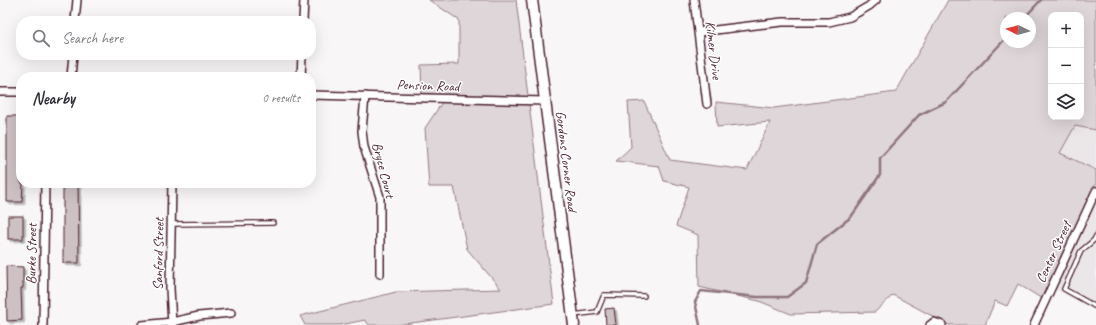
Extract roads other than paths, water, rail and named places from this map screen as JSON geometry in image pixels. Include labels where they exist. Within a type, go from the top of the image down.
[{"type":"street","points":[[76,0],[76,16]]},
{"type":"street","points":[[303,16],[304,0]]},
{"type":"street","name":"Gordons Corner Road","points":[[532,0],[573,320]]},
{"type":"street","name":"Kilmer Drive","points":[[694,0],[707,104]]},
{"type":"street","points":[[699,32],[782,22],[829,22],[850,17],[876,0]]},
{"type":"street","points":[[71,72],[73,60]]},
{"type":"street","points":[[301,72],[302,60]]},
{"type":"street","points":[[0,92],[16,92]]},
{"type":"street","name":"Pension Road","points":[[316,95],[545,101]]},
{"type":"street","name":"Bryce Court","points":[[365,96],[362,131],[364,147],[380,197],[380,274]]},
{"type":"street","name":"Burke Street","points":[[43,325],[45,188]]},
{"type":"street","name":"Sanford Street","points":[[172,188],[170,288],[172,324]]},
{"type":"street","name":"Center Street","points":[[1034,325],[1096,191]]},
{"type":"street","points":[[142,325],[172,324],[199,316],[231,313]]},
{"type":"street","points":[[932,323],[942,325]]},
{"type":"lane","points":[[171,224],[273,223]]},
{"type":"lane","points":[[1096,236],[1094,240],[1081,251],[1064,289],[1096,307]]},
{"type":"lane","points":[[1054,280],[1065,285]]},
{"type":"lane","points":[[573,320],[597,312],[604,295],[644,296]]},
{"type":"waterway","points":[[1030,12],[1041,0]]},
{"type":"waterway","points":[[700,325],[695,302],[701,291],[757,297],[787,297],[806,283],[817,244],[851,217],[880,175],[880,158],[919,115],[946,102],[1000,44]]}]
